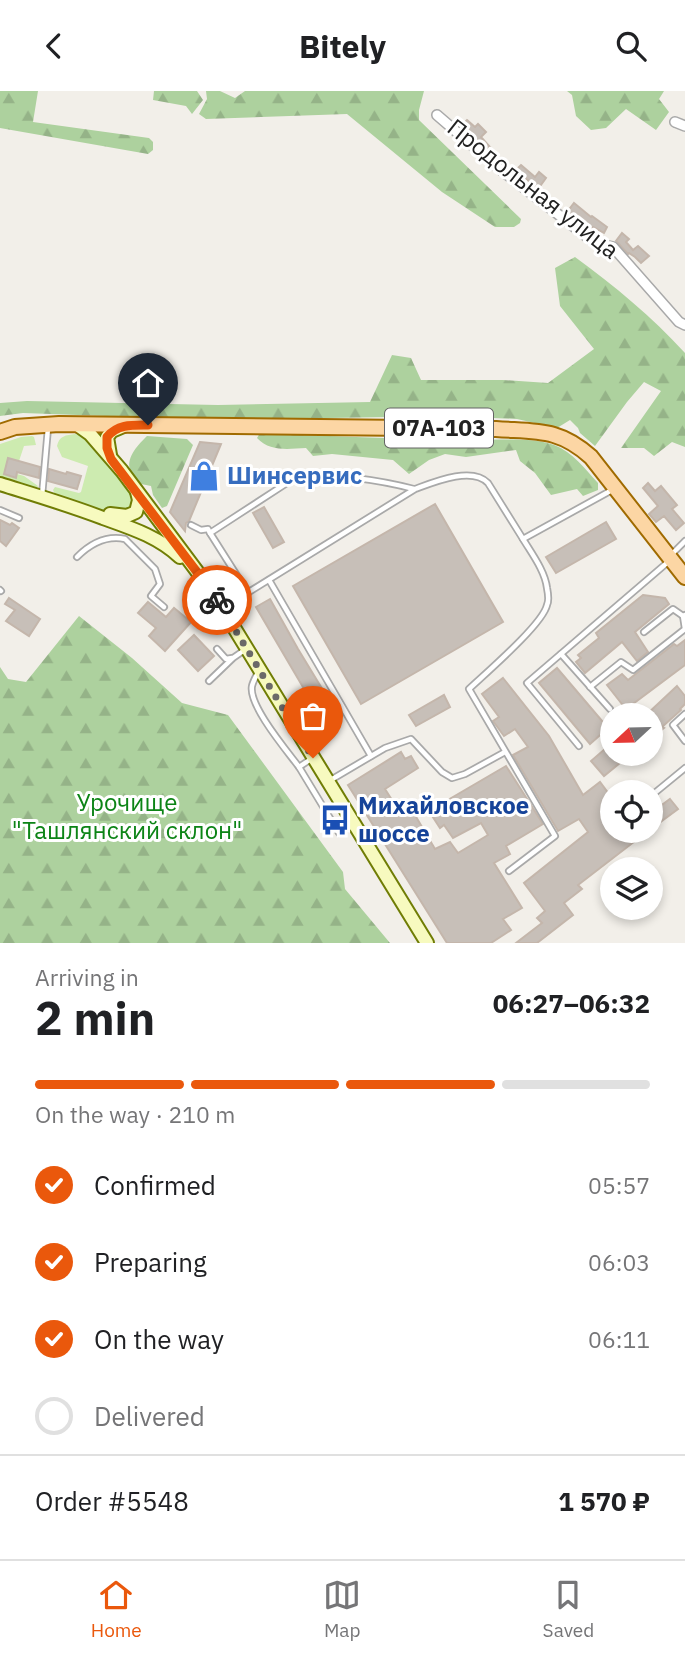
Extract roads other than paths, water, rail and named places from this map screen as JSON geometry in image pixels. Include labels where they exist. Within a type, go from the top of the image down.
[{"type":"main road","name":"07А-103","points":[[0,432],[15,427],[76,424],[496,429],[549,433],[563,437],[592,457],[685,577]]},
{"type":"main road","points":[[76,424],[90,434],[111,459],[211,590],[427,943]]},
{"type":"main road","points":[[111,459],[107,437],[112,431],[127,425]]},
{"type":"main road","points":[[0,484],[147,533],[173,550],[200,576]]},
{"type":"main road","points":[[82,510],[118,516],[132,515],[138,507],[136,490]]},
{"type":"street","name":"Продольная улица","points":[[437,115],[496,166],[595,243],[613,247],[679,323],[685,325]]},
{"type":"lane","points":[[42,497],[49,424]]},
{"type":"lane","points":[[210,533],[302,475],[389,483],[415,489]]},
{"type":"lane","points":[[222,608],[415,489],[436,481],[462,476],[483,477],[544,575],[547,588],[548,604],[541,618],[469,689],[555,836],[509,871]]},
{"type":"lane","points":[[523,539],[615,488]]},
{"type":"lane","points":[[0,510],[19,518]]},
{"type":"lane","points":[[191,525],[201,530],[208,529],[248,593]]},
{"type":"lane","points":[[77,557],[97,542],[111,538],[125,539],[155,569],[160,584],[151,596],[164,607]]},
{"type":"lane","points":[[579,746],[527,683],[670,558],[685,541]]},
{"type":"lane","points":[[269,580],[370,756]]},
{"type":"lane","points":[[191,608],[211,590]]},
{"type":"lane","points":[[590,687],[621,662],[633,670],[685,629],[684,615],[673,609],[644,632]]},
{"type":"lane","points":[[217,649],[226,659],[233,658]]},
{"type":"lane","points":[[209,681],[233,658],[247,649]]},
{"type":"lane","points":[[561,654],[605,703]]},
{"type":"lane","points":[[259,670],[252,687],[253,700],[272,731],[299,767],[339,833],[355,825]]},
{"type":"lane","points":[[685,714],[673,725],[685,741]]},
{"type":"lane","points":[[327,782],[385,748],[411,739],[442,772],[452,778],[505,753]]},
{"type":"lane","points":[[299,767],[313,758]]},
{"type":"lane","points":[[663,786],[685,768]]},
{"type":"place","name":"Шинсервис","points":[[204,476]]},
{"type":"place","name":"Михайловское шоссе","points":[[335,820]]},
{"type":"park label","name":"Урочище \"Ташлянский склон\"","points":[[127,817]]}]
